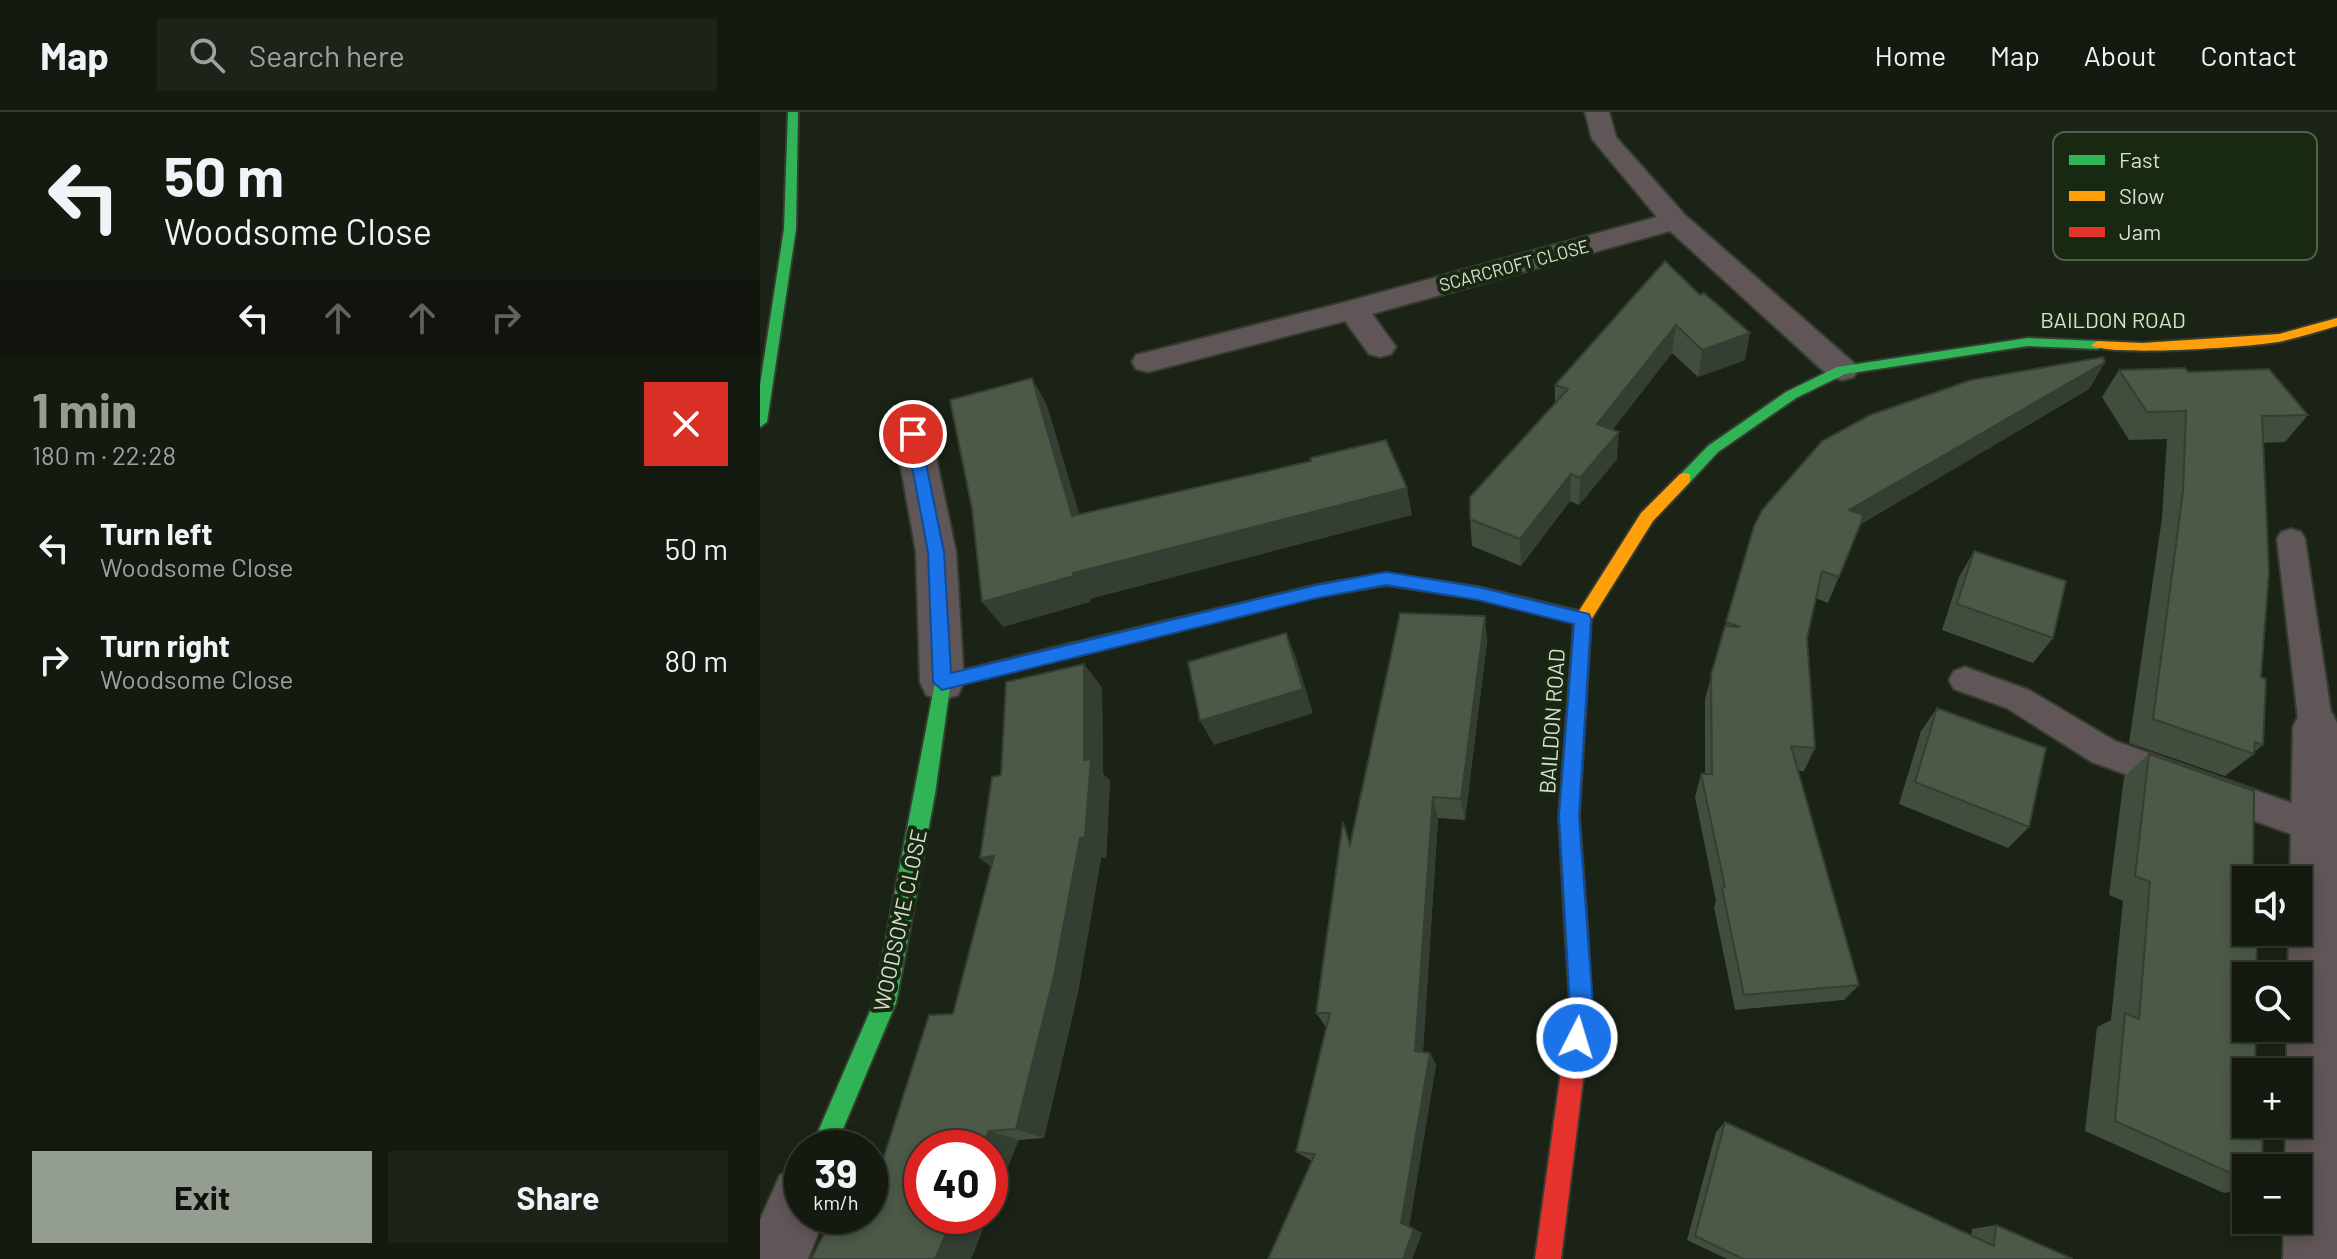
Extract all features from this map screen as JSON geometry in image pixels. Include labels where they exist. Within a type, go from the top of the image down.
[{"type":"street","points":[[760,422],[784,291],[798,163],[793,112]]},
{"type":"street","points":[[1597,112],[1604,139],[1675,221],[1842,370]]},
{"type":"street","name":"SCARCROFT CLOSE","points":[[1148,362],[1353,310],[1675,221]]},
{"type":"street","points":[[1353,310],[1380,347]]},
{"type":"street","name":"BAILDON ROAD","points":[[1548,1259],[1581,1006],[1569,816],[1583,619],[1647,517],[1713,449],[1791,395],[1842,370],[2028,342],[2142,347],[2280,338],[2337,322]]},
{"type":"street","name":"WOODSOME CLOSE","points":[[831,1130],[885,1003],[925,794],[942,682],[936,552],[913,434]]},
{"type":"street","points":[[942,682],[1317,591],[1386,579],[1478,593],[1583,619]]},
{"type":"street","points":[[2315,1259],[2316,727]]},
{"type":"lane","points":[[2291,539],[2316,727]]},
{"type":"lane","points":[[1965,680],[2018,699],[2104,752],[2316,827]]},
{"type":"building","points":[[1665,261],[1700,295],[1704,293],[1750,333],[1702,350],[1676,325],[1597,424],[1619,432],[1580,478],[1571,474],[1520,539],[1470,519],[1470,497],[1568,389],[1555,385]]},
{"type":"building","points":[[2103,357],[2105,362],[1849,510],[1864,515],[1839,577],[1822,571],[1807,638],[1815,748],[1791,746],[1859,985],[1744,995],[1701,774],[1712,774],[1711,675],[1725,626],[1740,627],[1726,622],[1754,526],[1762,510],[1822,441],[1870,415],[1971,380]]},
{"type":"building","points":[[2185,368],[2188,372],[2269,369],[2308,415],[2262,416],[2269,571],[2261,677],[2266,679],[2263,745],[2255,742],[2254,754],[2153,719],[2183,491],[2186,411],[2147,412],[2119,370]]},
{"type":"building","points":[[1032,378],[1072,516],[1311,461],[1310,458],[1386,440],[1407,488],[1073,573],[1073,576],[982,602],[972,509],[950,400]]},
{"type":"building","points":[[1974,551],[2066,581],[2053,638],[1957,604]]},
{"type":"building","points":[[1400,613],[1485,616],[1461,799],[1433,797],[1415,1051],[1430,1053],[1401,1223],[1414,1229],[1403,1259],[1268,1259],[1315,1154],[1296,1152],[1330,1013],[1316,1013],[1343,822],[1350,845]]},
{"type":"building","points":[[1286,633],[1303,689],[1200,721],[1188,662]]},
{"type":"building","points":[[1084,664],[1084,760],[1091,759],[1085,837],[1080,838],[1054,976],[1016,1129],[904,1130],[904,1234],[946,1234],[935,1259],[811,1259],[824,1234],[888,1234],[888,1144],[929,1015],[953,1014],[994,856],[980,858],[992,777],[1001,775],[1006,682]]},
{"type":"building","points":[[1937,708],[2046,748],[2029,827],[1915,782]]},
{"type":"building","points":[[2149,754],[2254,791],[2253,866],[2232,866],[2232,946],[2257,946],[2256,962],[2232,962],[2232,1042],[2256,1042],[2255,1058],[2232,1058],[2232,1138],[2263,1138],[2262,1154],[2232,1154],[2232,1174],[2115,1121],[2125,1013],[2139,1019],[2150,882],[2135,876]]},
{"type":"building","points":[[1725,1122],[1994,1246],[1996,1225],[2073,1259],[1743,1259],[1695,1236]]},
{"type":"traffic: fast","points":[[760,422],[790,229],[793,112]]},
{"type":"traffic: fast","points":[[1685,478],[1713,449],[1791,395],[1842,370],[2028,342],[2098,345]]},
{"type":"traffic: fast","points":[[831,1130],[885,1003],[925,794],[942,682],[1073,650]]},
{"type":"traffic: slow","points":[[2098,345],[2142,347],[2280,338],[2337,322]]},
{"type":"traffic: slow","points":[[1575,910],[1569,816],[1583,619],[1647,517],[1685,478]]},
{"type":"traffic: slow","points":[[1073,650],[1317,591],[1386,579],[1478,593],[1583,619]]},
{"type":"traffic: jam","points":[[1548,1259],[1581,1006],[1575,910]]},
{"type":"route","points":[[913,434],[936,552],[942,682],[1317,591],[1386,579],[1478,593],[1583,619],[1569,816],[1581,1006],[1577,1038]]}]
